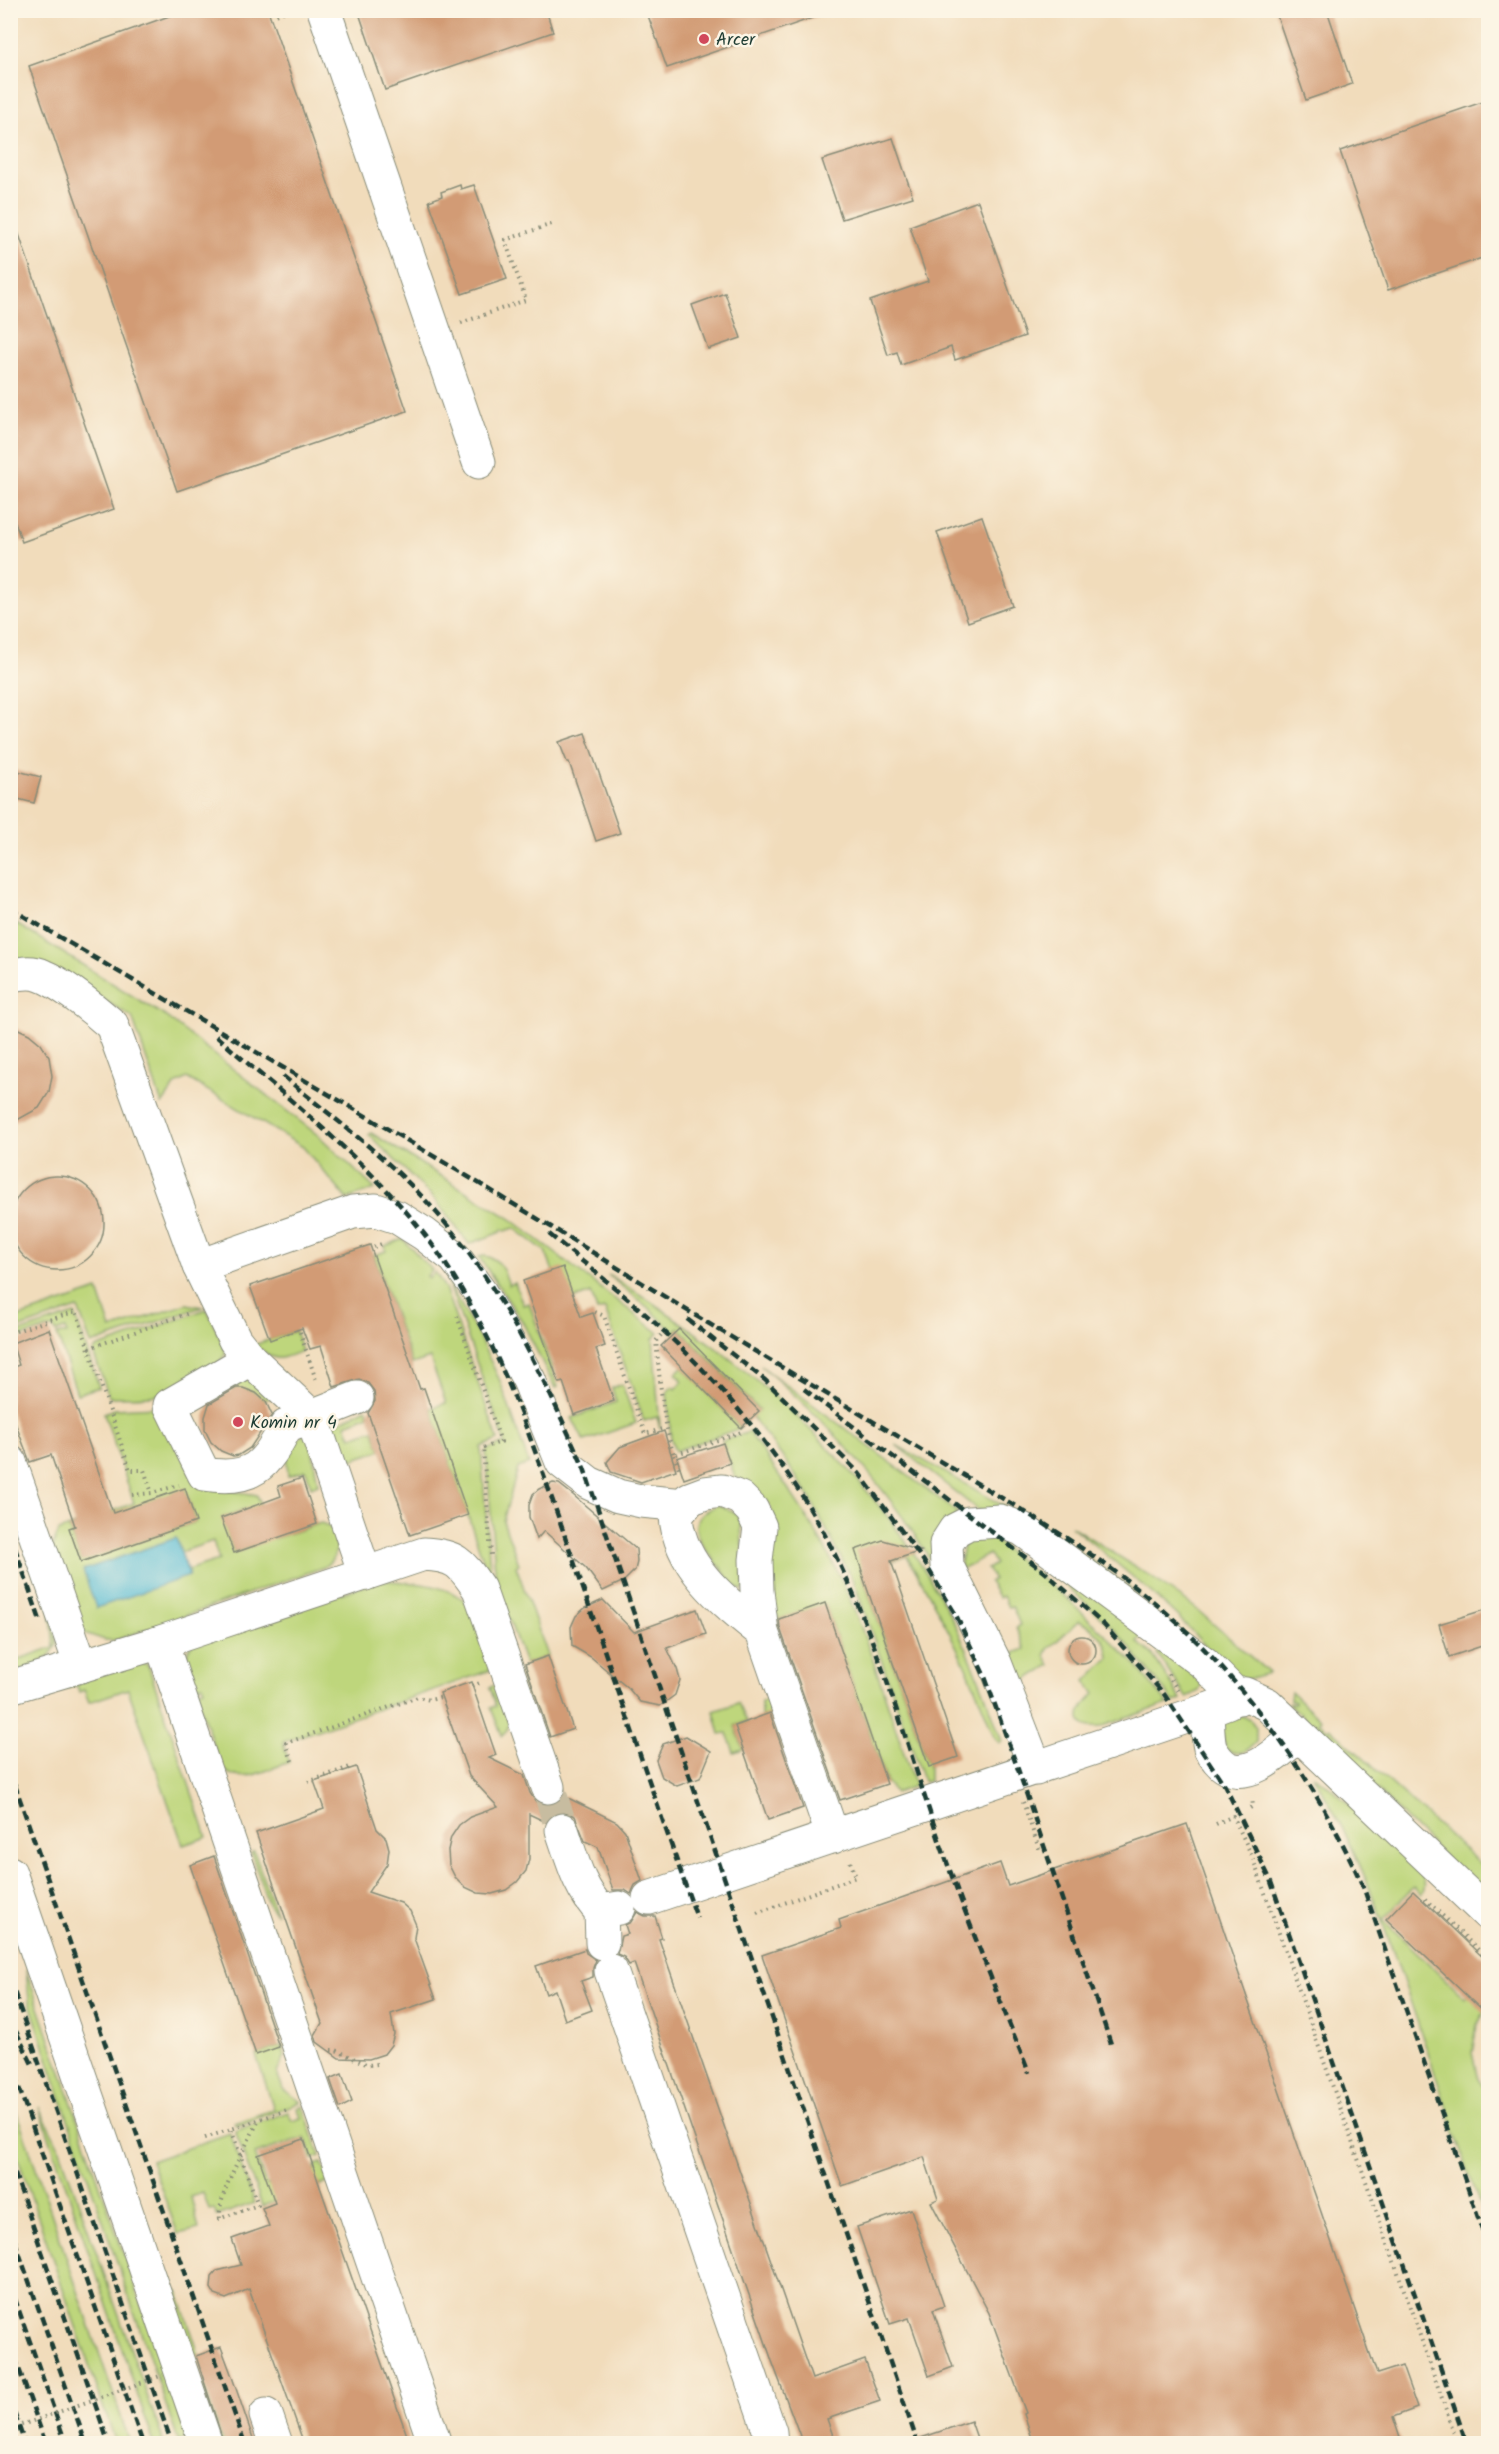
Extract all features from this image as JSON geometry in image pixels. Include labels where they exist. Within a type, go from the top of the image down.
[{"type":"lane","points":[[324,10],[479,462]]},
{"type":"lane","points":[[10,975],[27,973],[42,975],[97,1011],[112,1025],[199,1266],[235,1340],[250,1359],[319,1414]]},
{"type":"lane","points":[[199,1266],[353,1212],[376,1210],[397,1217],[455,1258],[480,1292],[533,1387],[562,1462],[589,1483],[618,1496],[641,1501],[685,1505]]},
{"type":"lane","points":[[250,1359],[170,1405],[204,1473],[221,1477],[254,1471],[274,1450],[286,1426],[357,1398]]},
{"type":"lane","points":[[319,1414],[317,1427],[365,1574]]},
{"type":"lane","points":[[10,1462],[81,1666]]},
{"type":"lane","points":[[762,1632],[718,1596],[698,1570],[677,1533],[676,1516],[689,1499],[705,1493],[722,1491],[740,1498],[752,1510],[760,1527],[756,1560],[762,1632],[840,1844]]},
{"type":"lane","points":[[1029,1782],[995,1663],[947,1566],[946,1544],[955,1530],[969,1523],[1000,1521],[1023,1529],[1204,1664],[1239,1698]]},
{"type":"lane","points":[[10,1687],[161,1642],[424,1554],[445,1555],[461,1563],[479,1589],[548,1787]]},
{"type":"lane","points":[[161,1642],[435,2444]]},
{"type":"lane","points":[[562,1830],[582,1887],[591,1902],[623,1906],[840,1844],[1029,1782],[1245,1694],[1267,1704],[1488,1914]]},
{"type":"lane","points":[[1207,1710],[1211,1750],[1225,1768],[1235,1771],[1270,1759],[1298,1735]]},
{"type":"lane","points":[[10,1873],[206,2444]]},
{"type":"lane","points":[[623,1906],[606,1957],[770,2432],[771,2444]]},
{"type":"path","points":[[274,10],[276,15],[288,10]]},
{"type":"path","points":[[460,323],[526,300],[505,240],[552,224]]},
{"type":"path","points":[[374,1247],[393,1240]]},
{"type":"path","points":[[454,1306],[501,1442],[483,1448],[492,1562]]},
{"type":"path","points":[[10,1333],[76,1311],[130,1470],[144,1470],[152,1493]]},
{"type":"path","points":[[89,1348],[196,1311]]},
{"type":"path","points":[[595,1312],[604,1316],[645,1434],[665,1428]]},
{"type":"path","points":[[300,1332],[319,1414]]},
{"type":"path","points":[[661,1335],[656,1341],[665,1428],[674,1455],[744,1431]]},
{"type":"path","points":[[132,1495],[152,1493],[183,1483]]},
{"type":"path","points":[[292,1761],[286,1743],[418,1697],[430,1700],[441,1696]]},
{"type":"path","points":[[308,1782],[353,1766]]},
{"type":"path","points":[[1029,1782],[1040,1852]]},
{"type":"path","points":[[1216,1824],[1233,1816],[1252,1856],[1458,2444]]},
{"type":"path","points":[[757,1913],[856,1877],[840,1844]]},
{"type":"path","points":[[1425,1899],[1487,1958]]},
{"type":"path","points":[[327,2050],[336,2050],[368,2065],[377,2064]]},
{"type":"path","points":[[205,2138],[295,2107]]},
{"type":"path","points":[[231,2129],[241,2157],[258,2205],[219,2218],[220,2209],[241,2157],[258,2122],[257,2120]]},
{"type":"path","points":[[10,2429],[163,2375]]},
{"type":"green space","points":[[10,920],[165,1016],[319,1136],[375,1189],[347,1199],[303,1147],[187,1078],[176,1084],[162,1104],[132,1017],[60,973],[11,967]]},
{"type":"green space","points":[[371,1133],[511,1219],[659,1333],[653,1339],[660,1428],[657,1417],[644,1421],[605,1309],[597,1311],[591,1293],[574,1299],[553,1271],[545,1251],[514,1228],[505,1231],[502,1229],[501,1232],[469,1244],[432,1196],[369,1135]]},
{"type":"green space","points":[[403,1239],[432,1270],[427,1276],[429,1278],[435,1272],[445,1288],[498,1440],[481,1447],[491,1583],[431,1408],[446,1403],[430,1358],[412,1364],[374,1255],[386,1251],[385,1246]]},
{"type":"green space","points":[[484,1256],[498,1263],[509,1285],[515,1283],[523,1305],[529,1303],[558,1387],[555,1388],[522,1321],[479,1257]]},
{"type":"green space","points":[[608,1275],[679,1321],[758,1382],[829,1448],[861,1484],[920,1562],[944,1604],[966,1648],[1002,1741],[999,1743],[994,1736],[955,1644],[907,1556],[861,1571],[929,1767],[929,1781],[924,1782],[855,1585],[809,1496],[752,1417],[759,1410],[679,1328],[674,1333],[651,1310]]},
{"type":"green space","points":[[449,1284],[477,1333],[500,1381],[529,1464],[518,1468],[503,1521],[519,1564],[516,1566],[548,1656],[525,1664],[496,1583],[486,1450],[505,1443]]},
{"type":"green space","points":[[98,1290],[111,1329],[187,1304],[202,1307],[91,1344],[78,1308],[11,1331],[10,1320]]},
{"type":"green space","points":[[207,1309],[226,1352],[222,1359],[206,1373],[174,1389],[156,1395],[109,1397],[93,1352],[96,1348]]},
{"type":"green space","points":[[75,1314],[99,1387],[77,1394],[57,1334],[67,1334],[65,1329],[56,1332],[54,1328],[48,1328],[11,1340],[10,1335]]},
{"type":"green space","points":[[295,1331],[302,1351],[286,1357],[273,1357],[254,1345]]},
{"type":"green space","points":[[761,1366],[957,1512],[934,1566],[898,1510],[856,1458],[811,1410]]},
{"type":"green space","points":[[682,1367],[741,1428],[675,1451],[671,1439],[667,1392],[673,1386],[676,1389],[683,1381],[676,1373]]},
{"type":"green space","points":[[250,1376],[279,1395],[264,1400],[249,1390],[230,1389]]},
{"type":"green space","points":[[622,1384],[636,1423],[584,1441],[572,1418],[616,1402],[612,1388]]},
{"type":"green space","points":[[158,1407],[199,1486],[257,1495],[273,1539],[321,1523],[328,1526],[336,1537],[337,1544],[330,1562],[324,1567],[116,1640],[105,1640],[84,1633],[51,1550],[59,1531],[134,1503],[104,1413],[115,1409]],"holes":[[[185,1489],[196,1522],[81,1561],[69,1529]],[[245,1509],[258,1544],[234,1553],[222,1518]],[[176,1538],[181,1552],[213,1541],[219,1560],[187,1570],[189,1576],[83,1570]]]},
{"type":"green space","points":[[366,1408],[369,1415],[346,1424],[351,1437],[373,1430],[381,1450],[340,1464],[326,1429]]},
{"type":"green space","points":[[309,1431],[318,1484],[311,1487],[306,1470],[288,1476],[286,1447]]},
{"type":"green space","points":[[749,1432],[810,1522],[841,1579],[871,1655],[915,1786],[895,1793],[887,1783],[825,1604],[777,1620],[769,1589],[774,1540],[772,1511],[765,1499],[753,1487],[735,1477],[722,1441]]},
{"type":"green space","points":[[896,1445],[1051,1535],[1140,1596],[977,1509]]},
{"type":"green space","points":[[718,1505],[735,1512],[741,1523],[744,1588],[742,1591],[706,1550],[697,1533],[696,1525],[699,1518],[706,1511]]},
{"type":"green space","points":[[1071,1526],[1194,1607],[1269,1673],[1244,1680],[1234,1674],[1164,1604]]},
{"type":"green space","points":[[983,1531],[1070,1601],[1133,1662],[1168,1704],[1100,1727],[1084,1725],[1081,1722],[1081,1711],[1095,1694],[1086,1681],[1109,1658],[1100,1636],[1079,1621],[1048,1649],[1045,1656],[1050,1665],[1024,1682],[1012,1654],[1025,1649],[1016,1627],[1020,1625],[1012,1606],[1008,1607],[1003,1596],[999,1598],[989,1582],[994,1579],[987,1569],[995,1564],[989,1554],[961,1570],[963,1546]]},
{"type":"green space","points":[[1006,1538],[1147,1630],[1137,1642],[1152,1654],[1181,1699],[1174,1702],[1117,1632],[1067,1586]]},
{"type":"green space","points":[[381,1580],[437,1587],[468,1603],[494,1669],[283,1742],[289,1762],[271,1769],[243,1776],[234,1776],[226,1772],[220,1765],[195,1692],[204,1689],[202,1685],[193,1688],[187,1671],[187,1655],[192,1644]]},
{"type":"green space","points":[[49,1596],[57,1644],[45,1659],[15,1673],[11,1662],[54,1647]]},
{"type":"green space","points":[[1165,1644],[1202,1684],[1199,1691],[1186,1697],[1157,1653]]},
{"type":"green space","points":[[139,1662],[148,1665],[207,1837],[183,1845],[128,1689],[89,1702],[84,1690],[79,1692],[77,1685],[54,1693],[53,1688]]},
{"type":"green space","points":[[499,1684],[509,1719],[502,1736],[491,1708],[496,1706],[490,1687]]},
{"type":"green space","points":[[1291,1692],[1321,1720],[1319,1722],[1327,1730],[1330,1728],[1488,1871],[1488,1900],[1289,1703],[1295,1703],[1290,1700]]},
{"type":"green space","points":[[769,1698],[786,1742],[782,1744],[772,1713],[761,1717],[761,1702]]},
{"type":"green space","points":[[738,1703],[747,1721],[735,1726],[743,1749],[734,1752],[727,1733],[720,1734],[714,1711]]},
{"type":"green space","points":[[1230,1715],[1245,1717],[1256,1728],[1256,1742],[1242,1752],[1235,1753],[1226,1750],[1220,1724]]},
{"type":"green space","points":[[1312,1775],[1329,1786],[1419,1870],[1422,1876],[1424,1885],[1421,1894],[1413,1887],[1383,1920],[1465,1998],[1488,1973],[1488,2006],[1477,2025],[1472,2053],[1478,2079],[1488,2094],[1488,2229],[1370,1889],[1344,1831]]},
{"type":"green space","points":[[254,1851],[276,1914],[268,1904],[251,1853]]},
{"type":"green space","points":[[26,1970],[187,2438],[181,2440],[182,2443],[179,2443],[69,2122],[29,2000]]},
{"type":"green space","points":[[282,2046],[285,2056],[277,2073],[283,2089],[301,2102],[236,2126],[235,2123],[274,2109],[256,2055]]},
{"type":"green space","points":[[11,2096],[130,2443],[116,2443],[11,2138]]},
{"type":"green space","points":[[303,2106],[320,2156],[313,2159],[305,2137],[255,2154],[266,2185],[316,2169],[315,2165],[322,2163],[329,2182],[262,2206],[235,2131],[288,2112],[292,2121],[301,2118],[298,2108]]},
{"type":"green space","points":[[39,2107],[59,2147],[164,2443],[154,2443]]},
{"type":"green space","points":[[230,2133],[254,2203],[217,2216],[214,2209],[209,2210],[203,2193],[191,2197],[199,2229],[178,2234],[151,2161]]},
{"type":"green space","points":[[171,2287],[178,2291],[199,2355],[193,2357],[223,2443],[219,2443],[168,2289]]},
{"type":"water","points":[[176,1538],[189,1576],[96,1608],[83,1570]]},
{"type":"building","points":[[186,10],[268,10],[407,411],[177,491],[29,66]]},
{"type":"building","points":[[358,10],[546,10],[553,32],[385,90]]},
{"type":"building","name":"Arcer","points":[[646,10],[824,10],[824,14],[667,68]]},
{"type":"building","points":[[1275,10],[1327,10],[1352,84],[1306,100]]},
{"type":"building","points":[[1488,100],[1488,256],[1388,290],[1340,151]]},
{"type":"building","points":[[893,138],[913,197],[842,219],[822,160]]},
{"type":"building","points":[[460,185],[461,189],[474,185],[507,279],[462,294],[429,201],[442,196],[441,192]]},
{"type":"building","points":[[978,201],[1025,336],[955,360],[951,347],[901,365],[897,352],[888,355],[870,301],[928,281],[910,226]]},
{"type":"building","points":[[14,220],[114,509],[22,542],[10,508],[10,221]]},
{"type":"building","points":[[725,293],[741,338],[708,349],[692,305]]},
{"type":"building","points":[[982,516],[1013,606],[968,622],[937,532]]},
{"type":"building","points":[[585,733],[620,833],[596,841],[569,762],[559,742]]},
{"type":"building","points":[[10,769],[41,777],[34,803],[10,797]]},
{"type":"building","points":[[10,1025],[29,1034],[41,1044],[49,1057],[52,1076],[49,1092],[39,1108],[10,1124]]},
{"type":"building","points":[[57,1176],[75,1179],[90,1190],[101,1205],[104,1223],[101,1241],[90,1256],[75,1267],[57,1270],[39,1267],[24,1256],[13,1241],[10,1223],[13,1205],[24,1190],[39,1179]]},
{"type":"building","points":[[370,1245],[420,1389],[424,1388],[468,1515],[410,1535],[368,1413],[375,1401],[374,1391],[368,1383],[359,1379],[334,1387],[321,1346],[310,1349],[302,1328],[270,1340],[250,1286]]},
{"type":"building","points":[[563,1267],[581,1317],[593,1313],[605,1346],[596,1349],[614,1401],[574,1415],[563,1382],[559,1383],[523,1281]]},
{"type":"building","points":[[49,1329],[113,1513],[185,1488],[196,1522],[81,1562],[69,1528],[75,1526],[51,1455],[30,1462],[10,1409],[10,1368],[19,1365],[12,1343]]},
{"type":"building","points":[[679,1329],[759,1411],[741,1428],[661,1346]]},
{"type":"building","name":"Komin nr 4","points":[[236,1388],[256,1393],[266,1402],[272,1415],[250,1448],[233,1456],[221,1451],[211,1442],[205,1430],[205,1417],[209,1404]]},
{"type":"building","points":[[664,1431],[676,1470],[641,1482],[611,1472],[607,1462],[620,1447]]},
{"type":"building","points":[[723,1443],[730,1463],[684,1479],[677,1458]]},
{"type":"building","points":[[302,1478],[317,1524],[234,1553],[221,1518],[281,1496],[278,1486]]},
{"type":"building","points":[[553,1483],[559,1484],[573,1495],[636,1549],[635,1570],[624,1581],[603,1591],[586,1568],[544,1531],[537,1539],[529,1517],[529,1505],[533,1494]]},
{"type":"building","points":[[883,1540],[921,1551],[891,1561],[958,1757],[929,1767],[855,1550]]},
{"type":"building","points":[[603,1600],[634,1632],[697,1609],[706,1634],[667,1648],[680,1680],[675,1695],[660,1706],[640,1702],[629,1689],[591,1657],[572,1646],[571,1627],[576,1616],[585,1608]]},
{"type":"building","points":[[825,1603],[887,1784],[840,1800],[780,1628],[779,1619]]},
{"type":"building","points":[[1484,1610],[1488,1626],[1488,1644],[1449,1657],[1439,1624]]},
{"type":"building","points":[[1082,1636],[1092,1640],[1096,1650],[1092,1660],[1082,1664],[1072,1660],[1068,1650],[1072,1640]]},
{"type":"building","points":[[548,1656],[573,1729],[550,1737],[525,1664]]},
{"type":"building","points":[[471,1682],[496,1755],[489,1758],[524,1775],[530,1793],[536,1802],[554,1805],[564,1796],[617,1822],[625,1831],[642,1881],[635,1885],[631,1894],[625,1890],[613,1890],[598,1847],[585,1841],[575,1816],[565,1812],[556,1812],[546,1822],[529,1814],[529,1859],[526,1871],[506,1890],[492,1894],[478,1893],[465,1887],[455,1877],[449,1865],[448,1850],[451,1837],[459,1825],[470,1817],[498,1807],[469,1776],[440,1693]]},
{"type":"building","points":[[770,1713],[803,1808],[768,1820],[735,1726]]},
{"type":"building","points":[[686,1736],[711,1751],[700,1778],[677,1786],[662,1777],[656,1760],[663,1744]]},
{"type":"building","points":[[356,1767],[377,1829],[386,1838],[389,1849],[387,1864],[368,1892],[401,1903],[410,1911],[416,1925],[414,1938],[436,1999],[391,2014],[394,2034],[391,2045],[384,2054],[369,2059],[339,2058],[317,2042],[315,2035],[322,2023],[256,1833],[324,1809],[314,1781]]},
{"type":"building","points":[[1187,1824],[1377,2374],[1402,2366],[1417,2408],[1393,2417],[1402,2444],[1034,2444],[1024,2414],[1026,2413],[989,2313],[931,2202],[938,2199],[924,2157],[842,2186],[762,1955],[841,1928],[839,1920],[1000,1863],[1008,1886]]},
{"type":"building","points":[[214,1856],[279,2047],[256,2055],[190,1865]]},
{"type":"building","points":[[1413,1891],[1488,1962],[1488,2016],[1386,1919]]},
{"type":"building","points":[[637,1912],[645,1916],[655,1916],[662,1938],[659,1939],[812,2379],[865,2360],[880,2401],[827,2419],[836,2444],[803,2444],[634,1963],[629,1965],[624,1957],[617,1954],[621,1936],[628,1934],[625,1925],[631,1922]]},
{"type":"building","points":[[585,1949],[586,1953],[596,1960],[593,1977],[581,1981],[592,2010],[565,2020],[555,1990],[546,1994],[536,1966]]},
{"type":"building","points":[[342,2074],[352,2102],[340,2108],[330,2079]]},
{"type":"building","points":[[304,2139],[410,2444],[304,2444],[249,2289],[226,2299],[215,2295],[211,2288],[212,2277],[217,2271],[241,2265],[232,2239],[269,2226],[262,2208],[275,2203],[258,2155]]},
{"type":"building","points":[[911,2209],[944,2306],[933,2310],[953,2367],[929,2376],[909,2318],[890,2324],[857,2227]]},
{"type":"building","points":[[221,2347],[255,2444],[224,2444],[196,2356]]},
{"type":"building","points":[[971,2421],[979,2444],[916,2444],[915,2440]]},
{"type":"tunnel","points":[[548,1787],[562,1830]]},
{"type":"railway","points":[[10,908],[448,1165],[1022,1510],[1107,1566],[1161,1608],[1214,1659],[1265,1719],[1309,1784],[1347,1853],[1364,1889],[1488,2246]]},
{"type":"railway","points":[[216,1036],[352,1155],[378,1181],[425,1235],[451,1272],[474,1311],[494,1351],[529,1434],[697,1918]]},
{"type":"railway","points":[[283,1076],[393,1168],[453,1232],[497,1295],[568,1432],[584,1468],[918,2444]]},
{"type":"railway","points":[[549,1234],[641,1310],[708,1375],[762,1438],[808,1505],[828,1541],[863,1617],[953,1879],[1029,2073]]},
{"type":"railway","points":[[687,1319],[765,1380],[859,1473],[923,1560],[956,1615],[985,1677],[1111,2044]]},
{"type":"railway","points":[[804,1389],[1046,1573],[1104,1625],[1164,1694],[1225,1786],[1270,1879],[1467,2444]]},
{"type":"railway","points":[[10,1534],[40,1620]]},
{"type":"railway","points":[[10,1771],[245,2444]]},
{"type":"railway","points":[[10,1980],[172,2444]]},
{"type":"railway","points":[[10,2019],[33,2066]]},
{"type":"railway","points":[[10,2062],[143,2444]]},
{"type":"railway","points":[[10,2160],[109,2444]]},
{"type":"railway","points":[[10,2227],[86,2444]]},
{"type":"railway","points":[[10,2285],[66,2444]]},
{"type":"railway","points":[[10,2344],[46,2444]]},
{"type":"railway","points":[[10,2401],[25,2444]]},
{"type":"place","name":"Arcer","points":[[704,39]]},
{"type":"place","name":"Komin nr 4","points":[[238,1422]]}]
